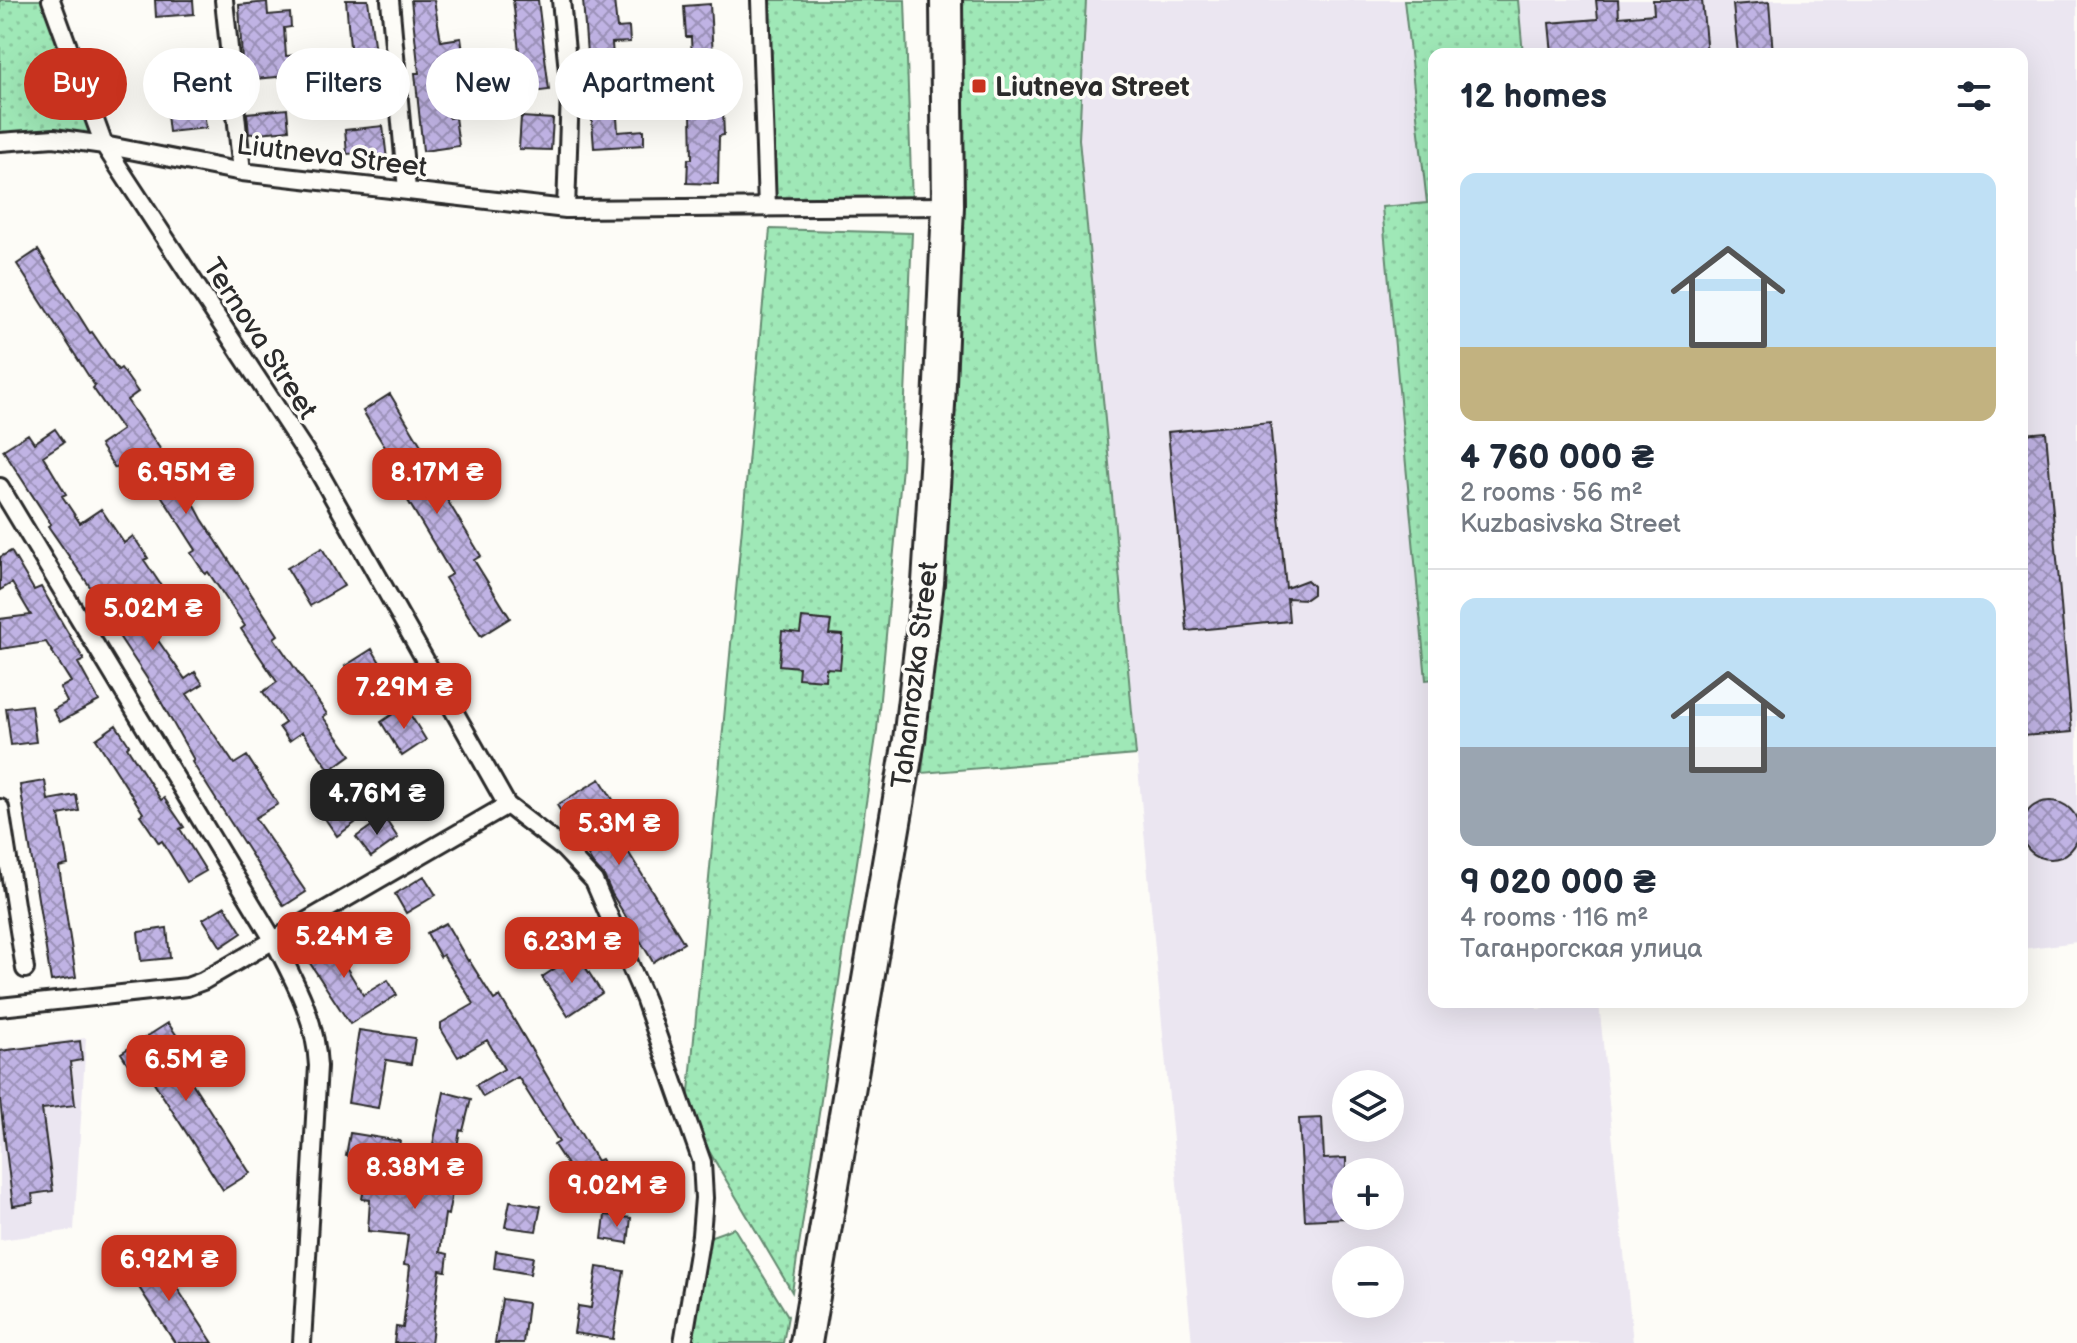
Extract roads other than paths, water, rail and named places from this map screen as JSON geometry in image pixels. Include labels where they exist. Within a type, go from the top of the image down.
[{"type":"highway","name":"Tahanrozka Street","points":[[806,1343],[906,756],[921,645],[932,530],[948,206],[946,0]]},
{"type":"street","name":"Ternova Street","points":[[51,0],[104,145],[320,474],[507,805],[564,849],[594,881],[618,932],[702,1162],[704,1198],[701,1235],[683,1343]]},
{"type":"street","points":[[224,0],[242,172]]},
{"type":"street","points":[[390,0],[407,190]]},
{"type":"street","points":[[561,0],[570,92],[566,209]]},
{"type":"street","points":[[760,0],[767,208]]},
{"type":"street","name":"Liutneva Street","points":[[0,142],[54,138],[242,172],[566,209],[948,206]]},
{"type":"street","points":[[0,487],[274,941],[306,1004],[317,1045],[318,1066],[302,1343]]},
{"type":"street","points":[[0,1007],[187,987],[203,981],[507,805]]},
{"type":"street","points":[[0,808],[25,969]]},
{"type":"place","name":"Liutneva Street","points":[[979,86]]}]
